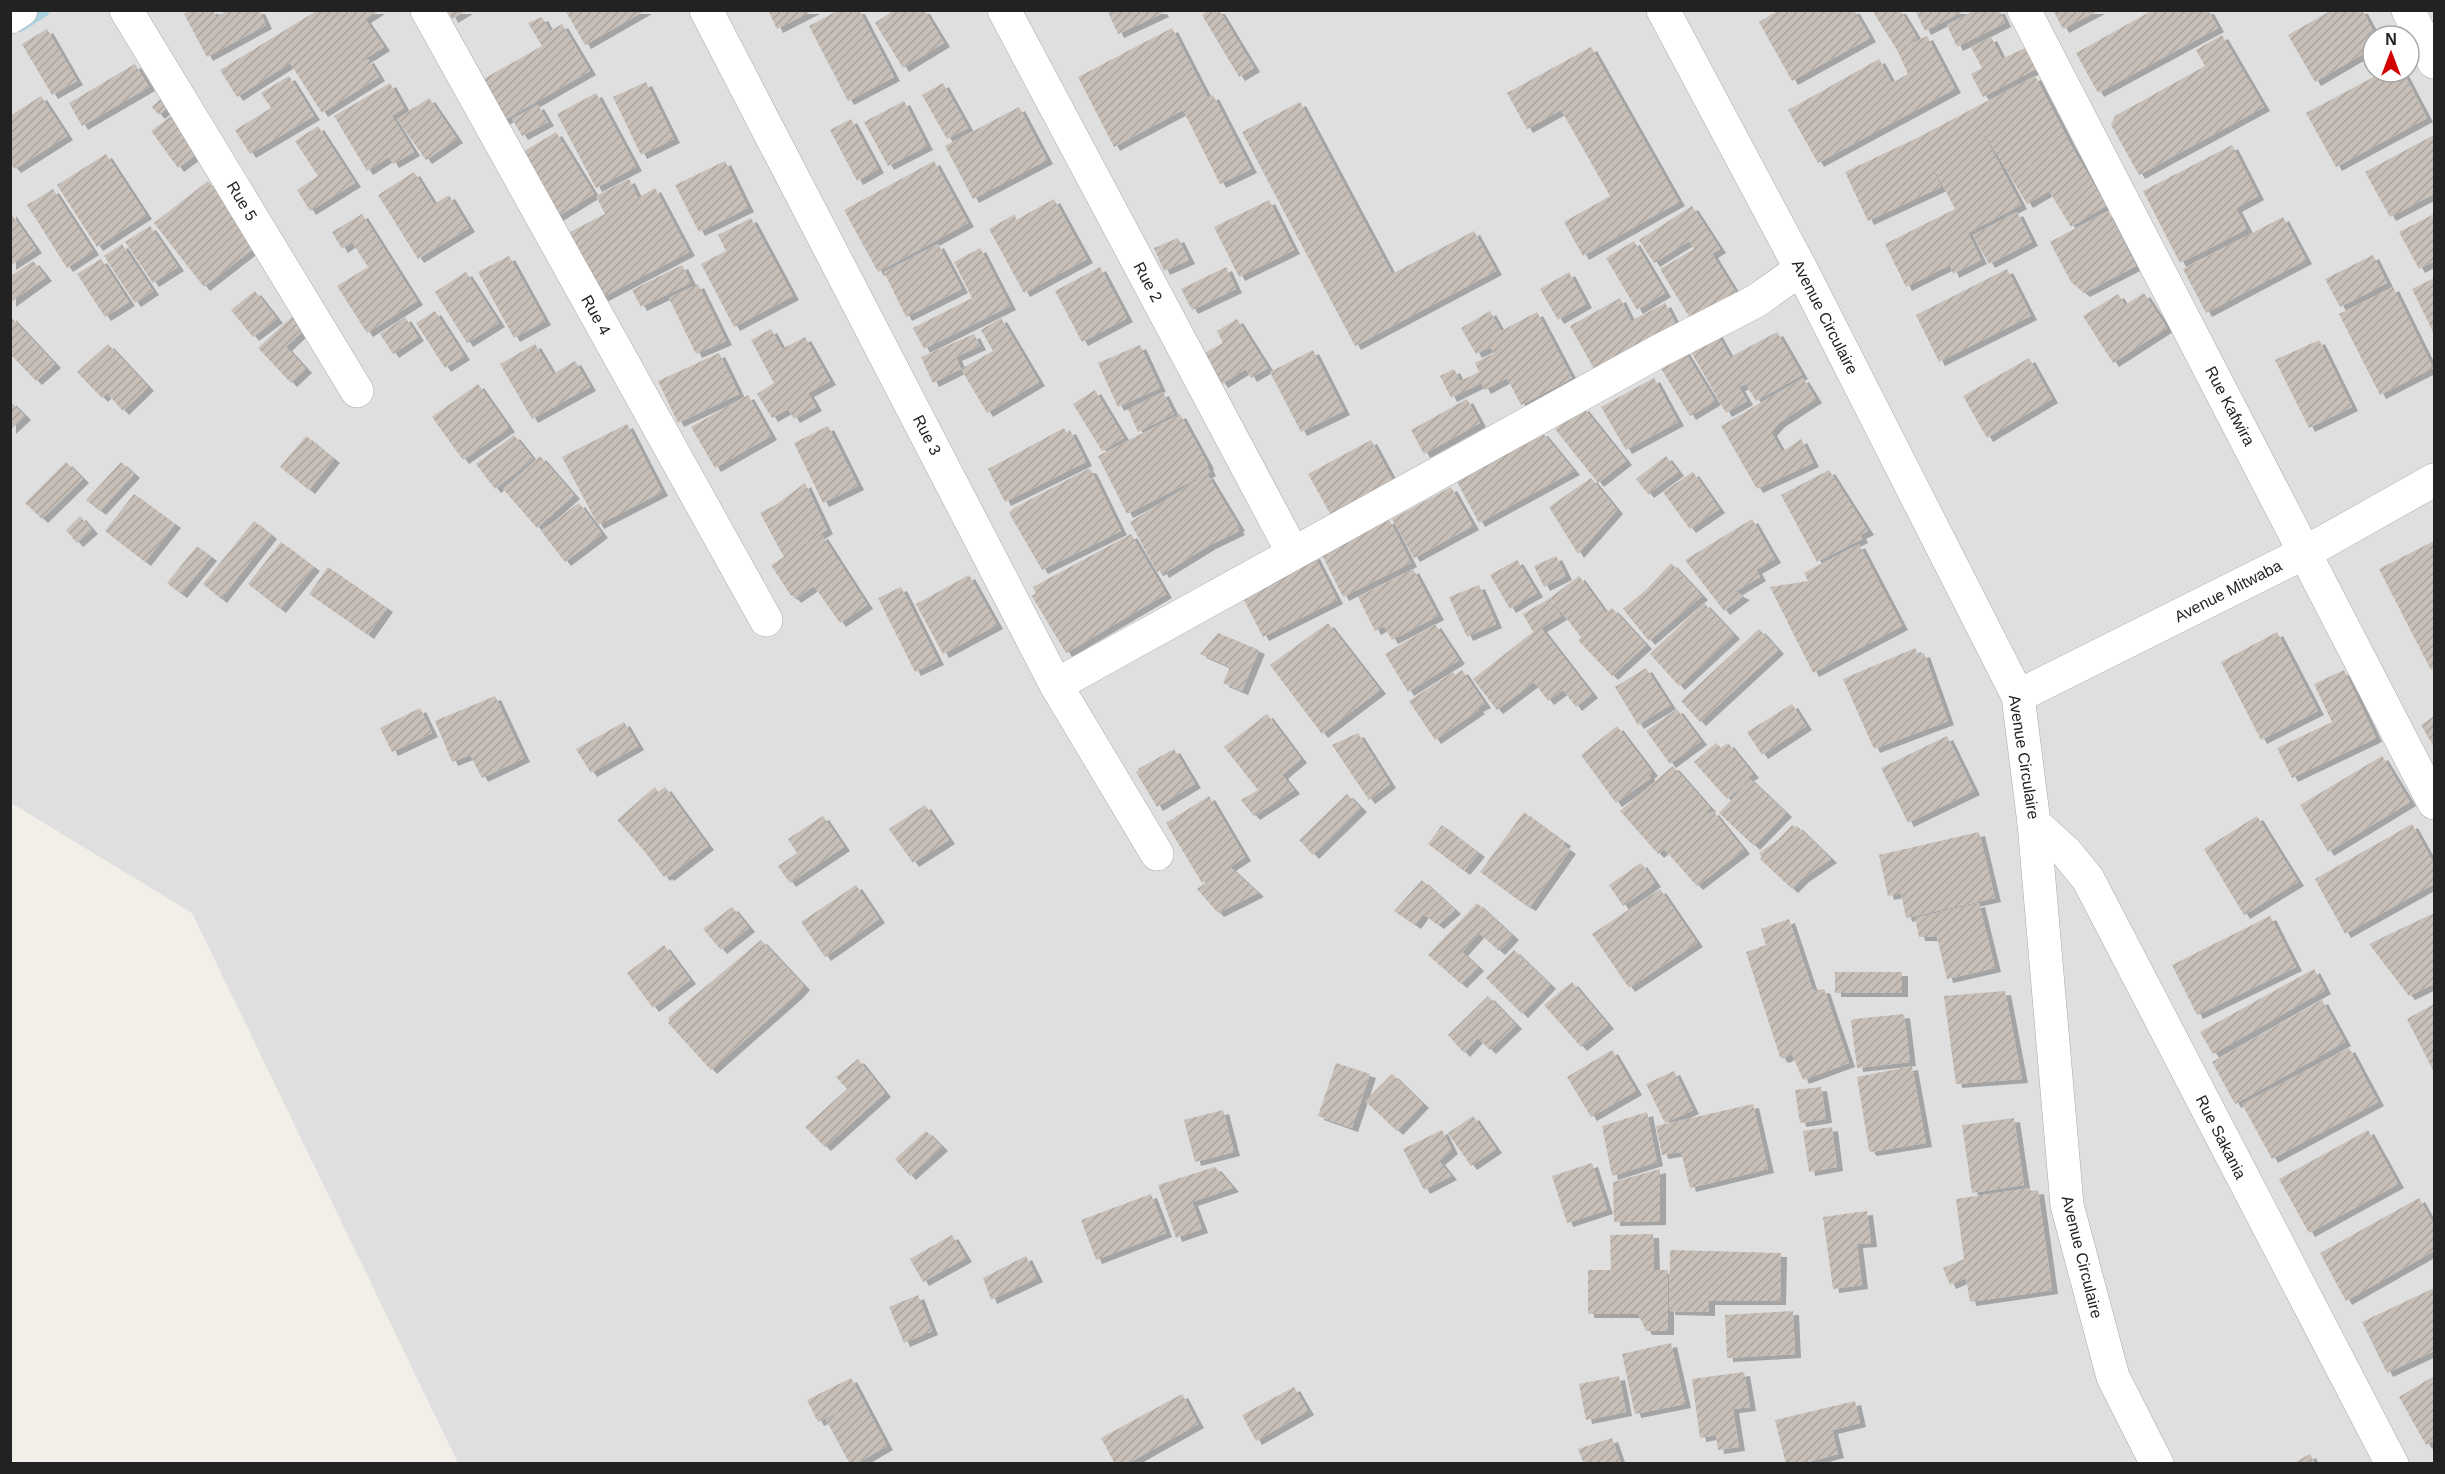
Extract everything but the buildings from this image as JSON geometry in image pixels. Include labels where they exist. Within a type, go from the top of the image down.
[{"type":"street","points":[[10,17],[21,10]]},
{"type":"street","name":"Rue 5","points":[[126,10],[357,391]]},
{"type":"street","name":"Rue 4","points":[[427,10],[766,620]]},
{"type":"street","name":"Rue 3","points":[[706,10],[1056,685],[1157,854]]},
{"type":"street","name":"Rue 2","points":[[1004,10],[1293,553]]},
{"type":"street","name":"Avenue Circulaire","points":[[1663,10],[1801,269],[2018,696],[2034,823],[2067,1205],[2113,1377],[2157,1464]]},
{"type":"street","name":"Rue Kafwira","points":[[2024,10],[2434,803]]},
{"type":"street","points":[[2408,10],[2434,62]]},
{"type":"street","points":[[1056,685],[1659,351],[1756,301],[1801,269]]},
{"type":"street","name":"Avenue Mitwaba","points":[[2018,696],[2306,552],[2434,480]]},
{"type":"street","name":"Rue Sakania","points":[[2034,823],[2066,852],[2088,879],[2392,1464]]},
{"type":"shaded area","points":[[10,11],[2434,11],[2434,1463],[458,1463],[192,913],[11,803]]},
{"type":"waterway","points":[[20,25],[43,10]]}]
